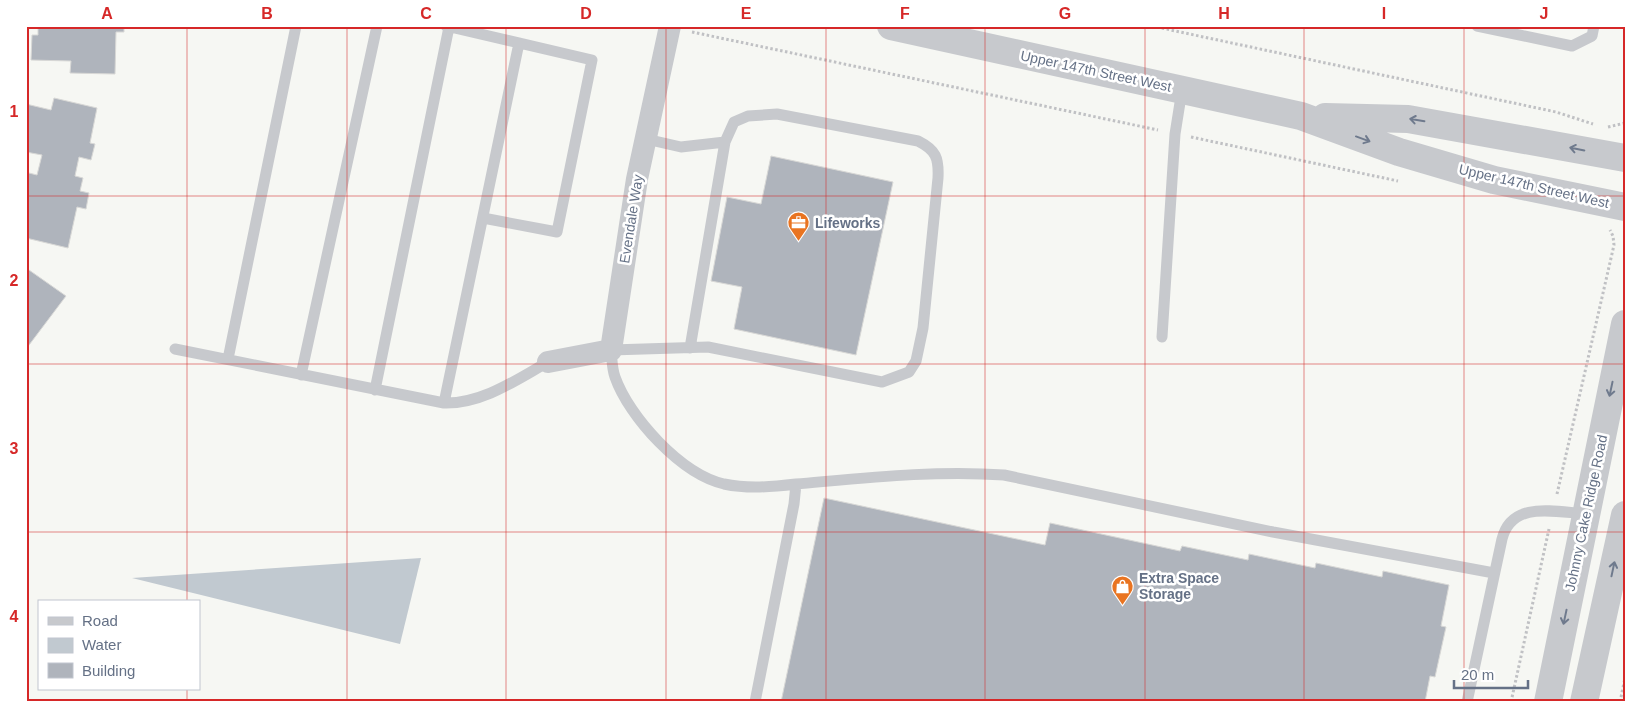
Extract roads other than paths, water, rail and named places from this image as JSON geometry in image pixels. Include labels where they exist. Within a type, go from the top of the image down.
[{"type":"street","name":"Upper 147th Street West","points":[[890,26],[1301,116],[1399,152],[1615,216]]},
{"type":"street","name":"Evendale Way","points":[[611,350],[637,179],[670,27]]},
{"type":"street","name":"Upper 147th Street West","points":[[1301,116],[1408,119],[1625,158]]},
{"type":"street","name":"Johnny Cake Ridge Road","points":[[1548,702],[1625,324]]},
{"type":"street","points":[[548,362],[611,350]]},
{"type":"street","points":[[1584,702],[1625,515]]},
{"type":"lane","points":[[228,360],[296,26]]},
{"type":"lane","points":[[301,375],[377,26]]},
{"type":"lane","points":[[1477,26],[1572,46],[1592,36],[1594,26]]},
{"type":"lane","points":[[376,390],[447,27],[592,60],[557,232],[483,218]]},
{"type":"lane","points":[[444,403],[519,43]]},
{"type":"lane","points":[[1162,337],[1175,134],[1182,90]]},
{"type":"lane","points":[[690,348],[725,142],[734,122],[748,116],[777,114],[918,141],[932,148],[938,166],[938,178],[923,328],[916,360],[909,372],[882,382],[708,347],[690,348],[611,350],[615,377],[636,414],[669,453],[690,469],[721,483],[761,488],[880,477],[1004,475],[1273,532],[1494,573]]},
{"type":"lane","points":[[646,139],[681,147],[725,142]]},
{"type":"lane","points":[[175,349],[444,403],[462,403],[501,389],[548,362]]},
{"type":"lane","points":[[756,702],[794,504],[796,484]]},
{"type":"lane","points":[[1467,702],[1503,532],[1511,520],[1522,512],[1586,514]]},
{"type":"water","points":[[421,558],[400,644],[132,578]]},
{"type":"place","name":"Lifeworks","points":[[799,242]]},
{"type":"place","name":"Extra Space Storage","points":[[1123,605]]}]
